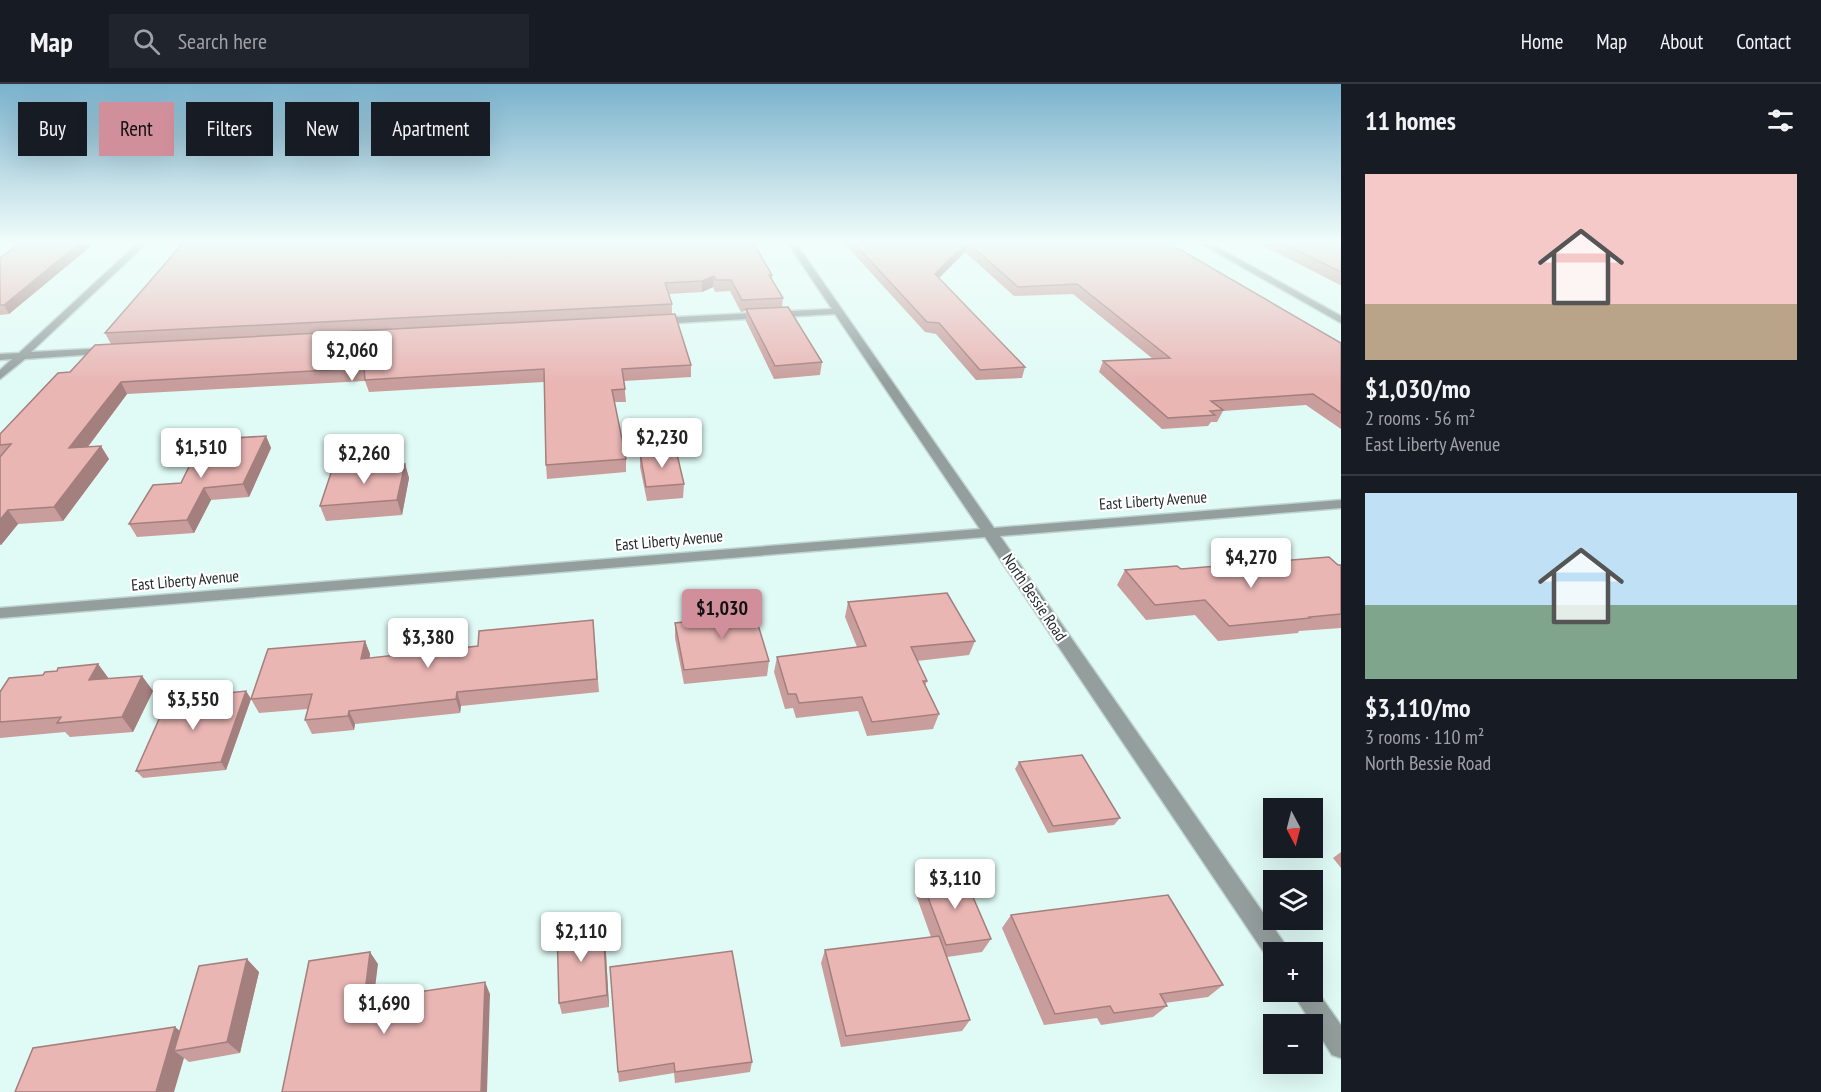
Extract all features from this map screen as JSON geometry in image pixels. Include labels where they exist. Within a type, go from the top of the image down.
[{"type":"street","points":[[0,376],[94,289]]},
{"type":"street","name":"North Bessie Road","points":[[823,289],[991,531],[1270,942]]},
{"type":"street","points":[[1286,289],[1341,320]]},
{"type":"street","points":[[648,321],[838,311]]},
{"type":"street","points":[[0,357],[116,350]]},
{"type":"street","name":"East Liberty Avenue","points":[[0,613],[1341,504]]},
{"type":"street","points":[[1311,1002],[1341,1046]]},
{"type":"building","points":[[0,289],[24,289],[4,305],[0,305]]},
{"type":"building","points":[[143,289],[667,289],[672,304],[105,333]]},
{"type":"building","points":[[736,289],[778,289],[783,298],[742,300]]},
{"type":"building","points":[[897,289],[950,289],[1025,367],[980,370],[939,323],[927,322]]},
{"type":"building","points":[[1083,289],[1248,289],[1341,343],[1341,413],[1313,394],[1211,401],[1223,410],[1210,411],[1215,415],[1168,418],[1103,361],[1170,358]]},
{"type":"building","points":[[788,307],[822,362],[775,366],[746,309]]},
{"type":"building","points":[[675,314],[691,365],[622,369],[625,389],[612,390],[626,459],[546,465],[544,369],[365,380],[364,368],[121,382],[69,448],[101,446],[54,507],[8,510],[0,520],[0,457],[11,444],[0,445],[0,434],[58,373],[70,372],[95,345]]},
{"type":"building","points":[[266,436],[243,484],[204,488],[187,520],[129,524],[153,485],[181,483],[202,440]]},
{"type":"building","points":[[676,450],[684,484],[646,487],[640,453]]},
{"type":"building","points":[[405,464],[397,500],[320,506],[332,470]]},
{"type":"building","points":[[1329,557],[1341,565],[1341,614],[1229,626],[1205,600],[1155,605],[1125,570],[1177,566],[1181,569]]},
{"type":"building","points":[[947,593],[975,641],[911,647],[927,681],[923,681],[939,714],[872,722],[862,697],[799,703],[796,694],[788,694],[777,657],[866,646],[848,602]]},
{"type":"building","points":[[752,605],[769,661],[684,670],[675,623],[721,618],[718,608]]},
{"type":"building","points":[[593,620],[597,679],[457,692],[456,699],[349,711],[348,716],[305,720],[312,694],[251,699],[268,649],[365,641],[361,659],[478,646],[479,631]]},
{"type":"building","points":[[98,664],[89,680],[142,676],[122,717],[57,723],[61,717],[0,722],[0,692],[9,678],[43,675],[45,672],[57,671],[58,668]]},
{"type":"building","points":[[246,691],[221,762],[136,771],[168,699]]},
{"type":"building","points":[[1082,755],[1120,818],[1053,826],[1019,762]]},
{"type":"building","points":[[963,874],[991,939],[946,945],[921,879]]},
{"type":"building","points":[[1168,895],[1223,985],[1160,994],[1167,1006],[1114,1013],[1110,1006],[1055,1014],[1011,915]]},
{"type":"building","points":[[603,924],[607,995],[559,1003],[557,929]]},
{"type":"building","points":[[939,936],[970,1020],[846,1036],[825,950]]},
{"type":"building","points":[[732,951],[752,1062],[675,1072],[674,1063],[618,1072],[610,967]]},
{"type":"building","points":[[370,952],[364,1000],[485,982],[481,1092],[282,1092],[309,961]]},
{"type":"building","points":[[247,959],[227,1042],[174,1051],[199,966]]},
{"type":"building","points":[[175,1027],[156,1092],[15,1092],[33,1048]]}]
